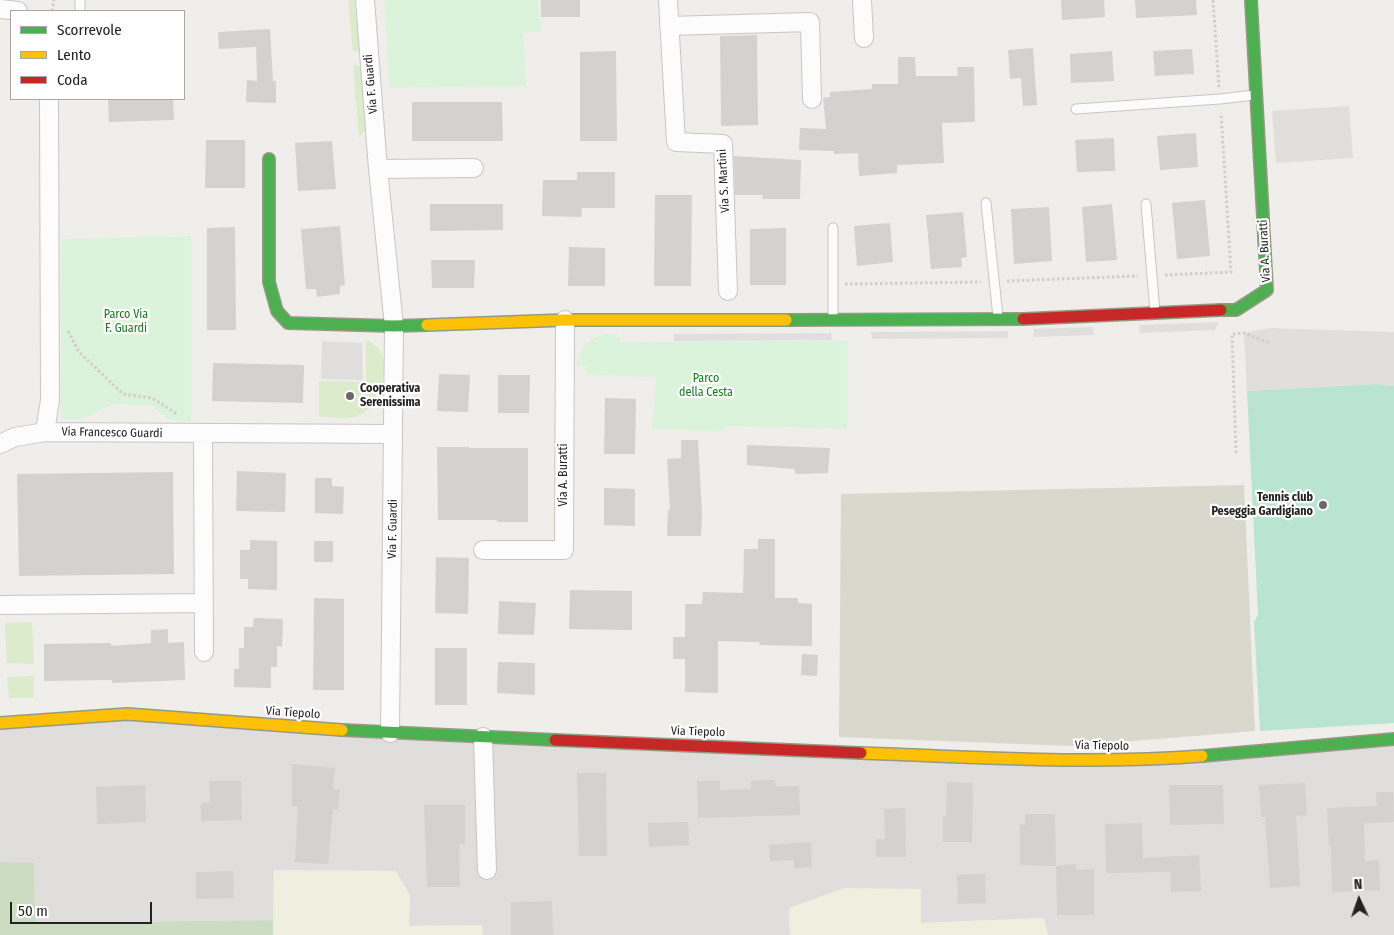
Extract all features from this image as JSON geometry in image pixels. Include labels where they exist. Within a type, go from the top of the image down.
[{"type":"street","name":"Via F. Guardi","points":[[364,0],[378,169],[394,326],[390,733]]},
{"type":"street","name":"Via S. Martini","points":[[668,0],[676,142],[723,144],[728,291]]},
{"type":"street","points":[[862,0],[864,38]]},
{"type":"street","name":"Via A. Buratti","points":[[394,326],[565,320],[998,320],[1236,310],[1267,290],[1251,0]]},
{"type":"street","points":[[669,26],[810,22],[812,99]]},
{"type":"street","name":"Via Francesco Guardi","points":[[49,100],[50,400],[45,432],[393,434]]},
{"type":"street","points":[[269,158],[269,282],[277,311],[288,323],[394,326]]},
{"type":"street","points":[[378,169],[474,168]]},
{"type":"street","name":"Via A. Buratti","points":[[483,550],[564,550],[565,320]]},
{"type":"street","points":[[0,444],[15,437],[45,432]]},
{"type":"street","points":[[203,434],[204,652]]},
{"type":"street","points":[[0,605],[204,603]]},
{"type":"street","name":"Via Tiepolo","points":[[0,723],[126,714],[390,733],[988,758],[1150,760],[1394,739]]},
{"type":"street","points":[[483,737],[487,870]]},
{"type":"lane","points":[[1076,109],[1220,100],[1256,95]]},
{"type":"lane","points":[[986,202],[998,320]]},
{"type":"lane","points":[[1146,204],[1155,312]]},
{"type":"lane","points":[[833,228],[833,321]]},
{"type":"path","points":[[833,284],[994,282],[1231,272],[1213,0]]},
{"type":"path","points":[[68,329],[79,352],[123,394],[152,398],[183,418]]},
{"type":"path","points":[[1236,452],[1232,334],[1244,333],[1270,343]]},
{"type":"shaded area","points":[[1349,106],[1353,158],[1276,163],[1272,111]]},
{"type":"shaded area","points":[[1219,322],[1215,330],[1140,333],[1139,325]]},
{"type":"shaded area","points":[[1093,327],[1094,335],[1034,337],[1033,329]]},
{"type":"shaded area","points":[[1270,328],[1394,332],[1394,386],[1376,384],[1247,391],[1244,333]]},
{"type":"shaded area","points":[[1008,331],[1008,338],[872,339],[871,332]]},
{"type":"shaded area","points":[[831,333],[832,340],[674,341],[674,334]]},
{"type":"shaded area","points":[[322,341],[362,343],[363,380],[321,379]]},
{"type":"shaded area","points":[[1244,485],[1255,731],[1071,746],[839,737],[841,494]]},
{"type":"shaded area","points":[[128,718],[969,761],[1394,745],[1394,935],[1048,935],[1044,918],[921,923],[789,908],[790,935],[483,935],[482,925],[409,926],[410,895],[274,870],[273,920],[36,923],[34,864],[0,862],[0,726]]},
{"type":"green space","points":[[348,0],[354,0],[361,51],[353,51]]},
{"type":"green space","points":[[384,0],[538,0],[541,31],[523,33],[526,86],[390,88]]},
{"type":"green space","points":[[353,65],[361,66],[366,130],[359,137]]},
{"type":"green space","name":"Parco Via F. Guardi","points":[[191,236],[191,422],[170,420],[153,406],[113,404],[82,419],[61,419],[61,239]]},
{"type":"green space","name":"Parco della Cesta","points":[[605,334],[617,334],[621,342],[847,341],[847,429],[725,426],[725,431],[652,429],[656,377],[586,375],[585,366],[576,366],[582,349],[589,342]]},
{"type":"green space","points":[[366,339],[379,349],[383,359],[383,378],[377,397],[372,405],[358,416],[333,418],[319,416],[319,381],[366,382]]},
{"type":"green space","name":"Tennis club Peseggia Gardigiano","points":[[1376,384],[1394,386],[1394,723],[1260,731],[1254,622],[1258,615],[1247,391]]},
{"type":"green space","points":[[32,622],[34,664],[7,663],[5,623]]},
{"type":"green space","points":[[34,676],[34,698],[9,698],[7,677]]},
{"type":"green space","points":[[0,862],[34,863],[36,923],[273,920],[273,935],[0,935]]},
{"type":"green space","points":[[274,870],[396,871],[410,895],[409,926],[482,925],[483,935],[273,935]]},
{"type":"green space","points":[[844,888],[921,889],[921,923],[1044,918],[1048,935],[790,935],[789,908]]},
{"type":"building","points":[[541,0],[580,0],[580,17],[541,17]]},
{"type":"building","points":[[1061,0],[1104,0],[1105,17],[1062,20]]},
{"type":"building","points":[[1135,0],[1196,0],[1197,15],[1136,18]]},
{"type":"building","points":[[270,29],[273,81],[276,81],[276,103],[246,102],[247,80],[257,81],[256,47],[219,49],[218,32]]},
{"type":"building","points":[[757,35],[758,125],[721,126],[720,36]]},
{"type":"building","points":[[1033,48],[1037,105],[1023,106],[1021,78],[1010,79],[1008,50]]},
{"type":"building","points":[[1192,49],[1194,74],[1155,76],[1153,51]]},
{"type":"building","points":[[616,51],[617,141],[580,141],[580,52]]},
{"type":"building","points":[[1112,51],[1114,81],[1071,83],[1070,54]]},
{"type":"building","points":[[898,57],[915,57],[916,76],[958,76],[957,67],[974,67],[975,122],[942,123],[944,163],[897,165],[897,173],[859,176],[858,153],[834,154],[834,151],[799,150],[800,128],[826,129],[823,98],[830,97],[830,92],[872,89],[872,84],[898,84]]},
{"type":"building","points":[[108,100],[173,100],[174,120],[109,122]]},
{"type":"building","points":[[412,102],[502,102],[503,141],[412,141]]},
{"type":"building","points":[[1196,133],[1198,167],[1160,170],[1157,136]]},
{"type":"building","points":[[1114,138],[1115,171],[1077,172],[1075,140]]},
{"type":"building","points":[[206,140],[245,140],[245,188],[205,188]]},
{"type":"building","points":[[332,141],[336,189],[298,191],[295,143]]},
{"type":"building","points":[[734,156],[801,160],[800,199],[762,199],[763,195],[735,195]]},
{"type":"building","points":[[577,172],[615,172],[615,208],[582,208],[581,217],[542,216],[543,180],[577,180]]},
{"type":"building","points":[[655,195],[692,195],[691,286],[654,286]]},
{"type":"building","points":[[1205,200],[1210,256],[1177,259],[1172,203]]},
{"type":"building","points":[[430,204],[503,204],[503,230],[430,231]]},
{"type":"building","points":[[1112,204],[1117,260],[1086,262],[1082,207]]},
{"type":"building","points":[[1049,207],[1052,261],[1014,264],[1011,209]]},
{"type":"building","points":[[963,212],[967,257],[961,258],[962,267],[931,269],[926,215]]},
{"type":"building","points":[[890,223],[893,262],[857,266],[854,226]]},
{"type":"building","points":[[340,226],[345,285],[340,286],[340,294],[317,297],[316,289],[306,289],[301,229]]},
{"type":"building","points":[[235,227],[236,330],[207,330],[207,228]]},
{"type":"building","points":[[786,228],[786,285],[750,285],[750,229]]},
{"type":"building","points":[[569,247],[605,248],[605,286],[568,286]]},
{"type":"building","points":[[431,260],[475,260],[474,288],[432,288]]},
{"type":"building","points":[[213,363],[304,365],[303,403],[212,401]]},
{"type":"building","points":[[439,374],[470,375],[468,412],[437,411]]},
{"type":"building","points":[[498,375],[530,375],[529,413],[498,413]]},
{"type":"building","points":[[605,398],[636,399],[635,454],[604,454]]},
{"type":"building","points":[[681,440],[698,440],[702,512],[701,536],[667,536],[668,510],[670,510],[667,459],[681,458]]},
{"type":"building","points":[[747,445],[830,448],[828,473],[796,474],[794,469],[747,465]]},
{"type":"building","points":[[437,447],[528,448],[528,522],[438,520]]},
{"type":"building","points":[[237,471],[286,473],[285,512],[236,511]]},
{"type":"building","points":[[173,472],[174,574],[19,576],[17,474]]},
{"type":"building","points":[[315,478],[332,478],[332,486],[344,487],[343,514],[315,513]]},
{"type":"building","points":[[604,488],[635,489],[635,526],[604,525]]},
{"type":"building","points":[[758,539],[775,539],[775,598],[798,598],[798,603],[812,604],[812,646],[759,645],[760,642],[718,641],[718,693],[685,692],[685,659],[673,659],[673,637],[685,637],[685,604],[702,604],[703,592],[743,593],[744,549],[758,549]]},
{"type":"building","points":[[250,540],[277,541],[277,590],[248,589],[248,579],[240,579],[240,550],[250,550]]},
{"type":"building","points":[[314,541],[333,541],[333,562],[314,562]]},
{"type":"building","points":[[436,557],[469,558],[468,614],[435,613]]},
{"type":"building","points":[[570,590],[632,591],[632,630],[569,629]]},
{"type":"building","points":[[314,598],[344,599],[344,690],[313,690]]},
{"type":"building","points":[[499,601],[536,603],[534,635],[498,634]]},
{"type":"building","points":[[254,618],[283,619],[282,647],[277,646],[277,667],[271,667],[271,688],[234,687],[234,669],[239,669],[239,648],[244,648],[244,627],[253,627]]},
{"type":"building","points":[[168,629],[168,643],[184,642],[185,680],[112,683],[112,680],[44,681],[44,644],[111,643],[111,646],[151,643],[151,630]]},
{"type":"building","points":[[435,648],[467,648],[467,705],[435,705]]},
{"type":"building","points":[[802,654],[818,655],[817,676],[801,675]]},
{"type":"building","points":[[498,662],[535,663],[535,695],[497,693]]},
{"type":"building","points":[[292,764],[335,768],[333,789],[340,790],[338,810],[333,809],[328,864],[295,862],[298,806],[292,806]]},
{"type":"building","points":[[577,773],[606,773],[607,856],[579,856]]},
{"type":"building","points":[[775,780],[776,787],[799,786],[800,815],[698,818],[697,781],[720,781],[720,790],[751,789],[751,781]]},
{"type":"building","points":[[209,781],[241,781],[242,820],[201,821],[201,803],[210,802]]},
{"type":"building","points":[[947,782],[973,783],[972,842],[943,842],[943,816],[946,816]]},
{"type":"building","points":[[1305,783],[1307,815],[1296,816],[1300,886],[1270,888],[1265,817],[1261,817],[1259,785]]},
{"type":"building","points":[[145,785],[146,822],[97,824],[96,787]]},
{"type":"building","points":[[1169,785],[1223,785],[1224,824],[1170,825]]},
{"type":"building","points":[[1376,792],[1393,792],[1394,822],[1364,823],[1365,861],[1379,860],[1380,890],[1332,892],[1331,846],[1329,846],[1327,808],[1377,806]]},
{"type":"building","points":[[424,805],[465,805],[465,844],[459,844],[460,887],[427,887]]},
{"type":"building","points":[[905,808],[906,857],[876,857],[876,839],[885,839],[884,809]]},
{"type":"building","points":[[1025,814],[1055,814],[1056,866],[1020,865],[1020,824],[1025,825]]},
{"type":"building","points":[[688,822],[689,845],[649,847],[648,823]]},
{"type":"building","points":[[1142,823],[1143,858],[1199,855],[1201,891],[1171,892],[1170,872],[1106,873],[1105,824]]},
{"type":"building","points":[[811,842],[812,867],[794,868],[794,860],[770,861],[769,845]]},
{"type":"building","points":[[1076,864],[1076,870],[1094,869],[1094,915],[1057,915],[1056,866]]},
{"type":"building","points":[[233,871],[234,898],[196,899],[196,872]]},
{"type":"building","points":[[985,874],[986,903],[958,904],[957,875]]},
{"type":"building","points":[[552,901],[553,935],[511,935],[511,902]]},
{"type":"traffic: fast","points":[[1221,310],[1236,310],[1267,290],[1251,0]]},
{"type":"traffic: fast","points":[[269,159],[269,282],[277,311],[288,323],[427,325]]},
{"type":"traffic: fast","points":[[786,320],[1023,319]]},
{"type":"traffic: fast","points":[[342,730],[555,740]]},
{"type":"traffic: fast","points":[[1202,756],[1394,739]]},
{"type":"traffic: slow","points":[[427,325],[565,320],[786,320]]},
{"type":"traffic: slow","points":[[0,723],[127,714],[342,730]]},
{"type":"traffic: slow","points":[[861,753],[1074,760],[1160,759],[1202,756]]},
{"type":"traffic: jam","points":[[1023,319],[1221,310]]},
{"type":"traffic: jam","points":[[555,740],[861,753]]},
{"type":"place","name":"Cooperativa Serenissima","points":[[350,396]]},
{"type":"place","name":"Tennis club Peseggia Gardigiano","points":[[1323,505]]}]
